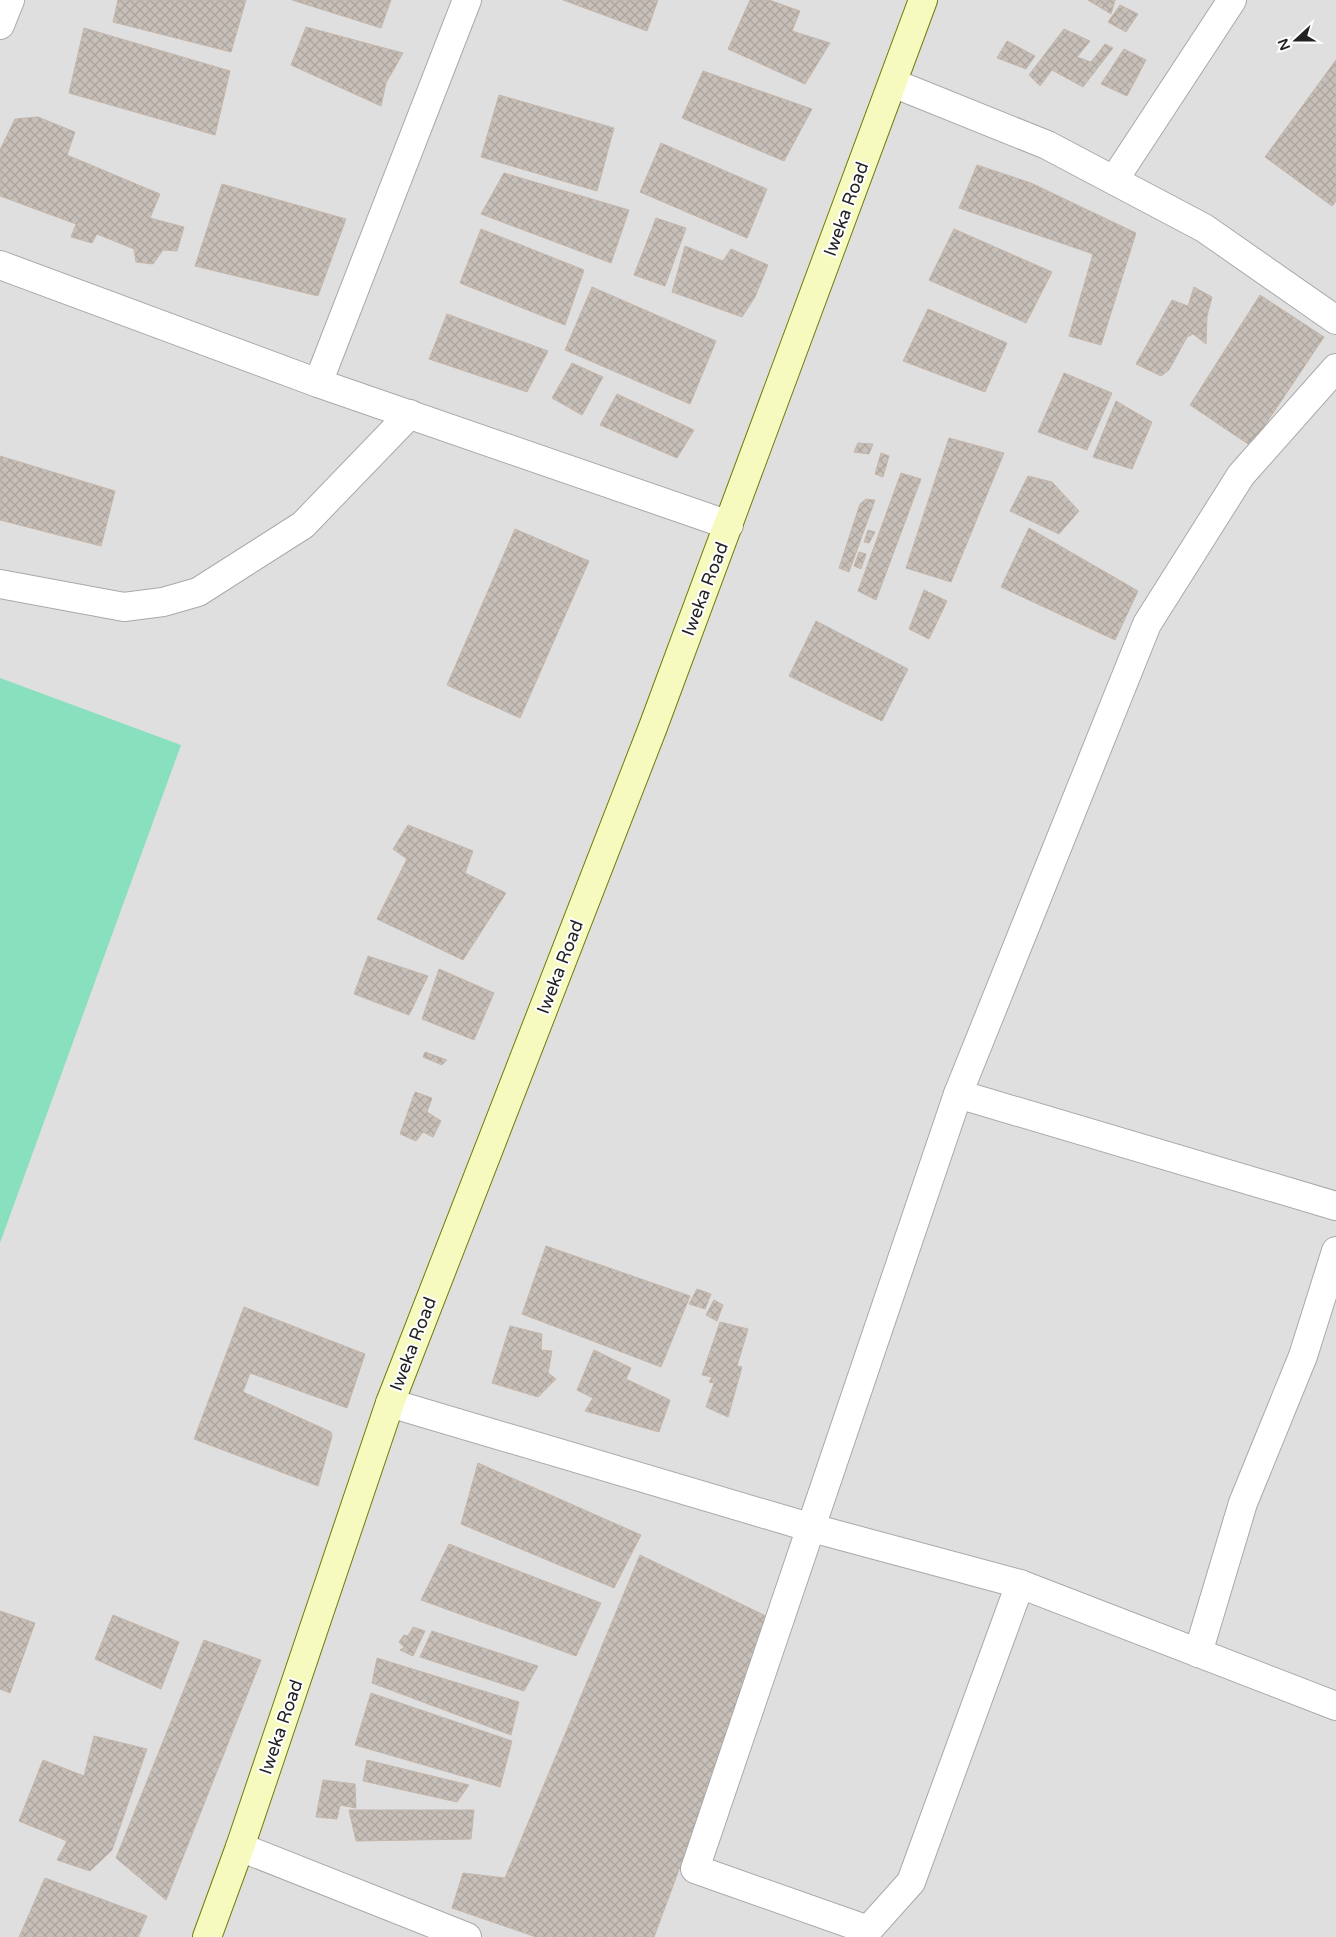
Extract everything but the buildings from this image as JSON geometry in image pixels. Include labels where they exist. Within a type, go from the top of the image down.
[{"type":"main road","name":"Iweka Road","points":[[207,1937],[240,1847],[390,1403],[653,727],[923,0]]},
{"type":"street","points":[[0,25],[10,0]]},
{"type":"street","points":[[318,383],[467,0]]},
{"type":"street","points":[[1114,180],[1232,0]]},
{"type":"street","points":[[893,83],[1047,146],[1204,228],[1336,320]]},
{"type":"street","points":[[0,265],[318,383],[729,525]]},
{"type":"street","points":[[1020,1584],[911,1882],[868,1930],[696,1869],[958,1094],[1147,624],[1241,475],[1336,368]]},
{"type":"street","points":[[0,584],[124,607],[163,602],[198,592],[302,525],[410,414]]},
{"type":"street","points":[[958,1094],[1336,1206]]},
{"type":"street","points":[[1198,1653],[1243,1503],[1302,1356],[1336,1251]]},
{"type":"street","points":[[390,1403],[812,1528],[1020,1584],[1336,1706]]},
{"type":"street","points":[[240,1847],[467,1937]]},
{"type":"shaded area","points":[[0,0],[1336,0],[1336,1937],[0,1937]]},
{"type":"green space","points":[[0,678],[181,745],[0,1243]]}]
